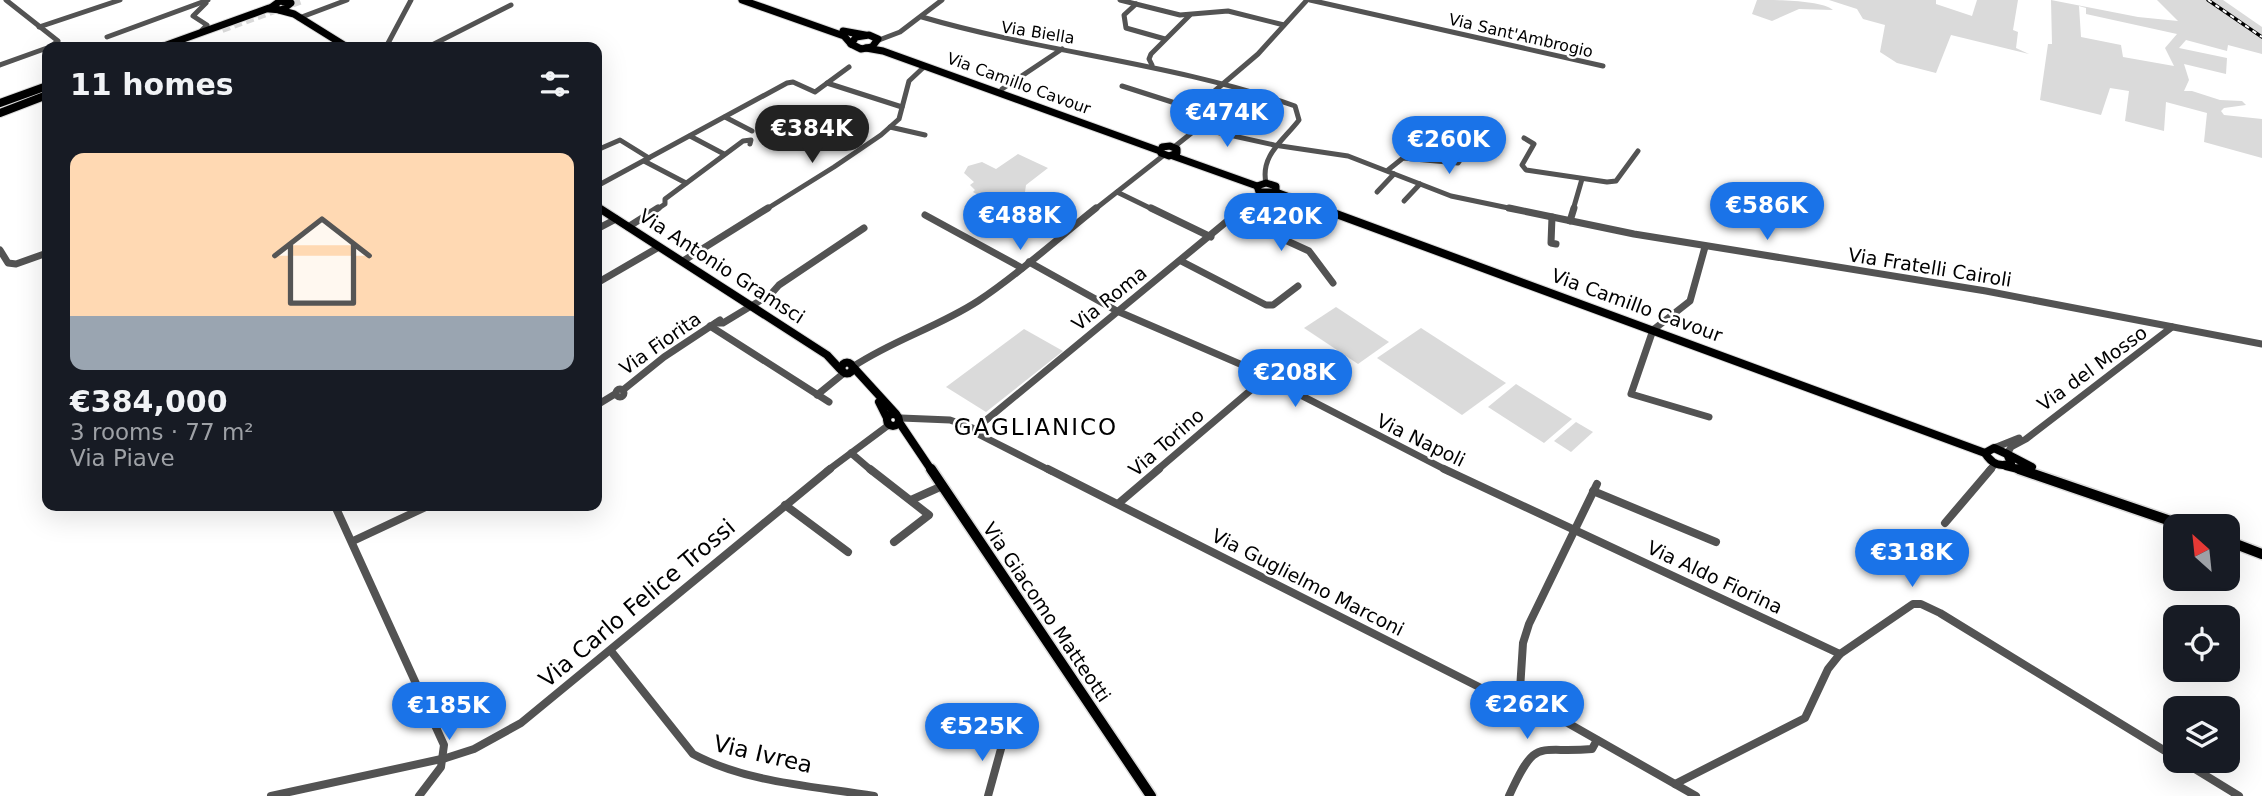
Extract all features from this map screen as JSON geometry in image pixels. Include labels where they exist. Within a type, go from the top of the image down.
[{"type":"highway","points":[[0,108],[42,93]]},
{"type":"main road","points":[[175,42],[273,6],[300,0]]},
{"type":"main road","name":"Via Camillo Cavour","points":[[742,0],[844,36],[855,47],[866,48],[876,42]]},
{"type":"main road","points":[[754,0],[876,42]]},
{"type":"main road","points":[[289,2],[297,16]]},
{"type":"main road","points":[[182,42],[273,6],[297,16],[339,42]]},
{"type":"main road","points":[[851,44],[853,39],[876,42]]},
{"type":"main road","name":"Via Camillo Cavour","points":[[876,42],[925,66],[1163,151],[1175,151],[1262,186],[1276,186],[1276,192],[1989,451],[2163,518]]},
{"type":"main road","name":"Via Camillo Cavour","points":[[876,42],[1163,151]]},
{"type":"main road","name":"Via Antonio Gramsci","points":[[602,210],[848,368],[894,420]]},
{"type":"main road","name":"Via Giacomo Matteotti","points":[[894,420],[1151,796]]},
{"type":"main road","name":"Via Camillo Cavour","points":[[1989,451],[1995,464],[2007,458]]},
{"type":"main road","points":[[2240,546],[2262,554]]},
{"type":"street","points":[[6,0],[57,42]]},
{"type":"street","points":[[39,27],[120,0]]},
{"type":"street","points":[[107,37],[208,0]]},
{"type":"street","points":[[166,42],[207,27],[192,16],[208,0]]},
{"type":"street","points":[[297,16],[347,0]]},
{"type":"street","points":[[389,42],[411,0]]},
{"type":"street","points":[[876,42],[922,17],[942,0]]},
{"type":"street","points":[[1120,0],[1190,15],[1228,11],[1284,25]]},
{"type":"street","points":[[1175,151],[1194,131],[1192,118],[1197,110],[1223,83],[1252,61],[1309,0]]},
{"type":"street","name":"Via Sant'Ambrogio","points":[[1309,0],[1603,66]]},
{"type":"street","points":[[1136,4],[1124,15],[1126,28],[1165,38]]},
{"type":"street","points":[[438,42],[511,5]]},
{"type":"street","points":[[1152,65],[1149,59],[1165,38],[1190,15]]},
{"type":"street","name":"Via Biella","points":[[922,17],[1016,43],[1152,65],[1223,83],[1298,109],[1300,114],[1296,125],[1274,145]]},
{"type":"street","points":[[1002,89],[1063,49]]},
{"type":"street","points":[[0,65],[42,50]]},
{"type":"street","points":[[682,261],[842,162],[890,127],[899,119],[909,80],[925,66]]},
{"type":"street","points":[[602,183],[790,82],[813,92],[849,67]]},
{"type":"street","points":[[827,83],[902,107]]},
{"type":"street","points":[[1122,86],[1197,110]]},
{"type":"street","points":[[0,108],[42,93]]},
{"type":"street","points":[[725,117],[752,131]]},
{"type":"street","points":[[890,127],[925,135]]},
{"type":"street","name":"Via Fratelli Cairoli","points":[[1193,127],[1274,145],[1338,154],[1451,196],[1570,221],[1705,247],[1986,291],[2262,344]]},
{"type":"street","points":[[690,136],[724,154]]},
{"type":"street","points":[[1377,192],[1403,158],[1458,163],[1477,136]]},
{"type":"street","points":[[1524,138],[1534,144],[1534,148],[1522,168],[1612,183],[1638,151]]},
{"type":"street","points":[[602,148],[620,140],[686,183]]},
{"type":"street","points":[[628,227],[665,204],[665,199],[724,154],[746,140],[751,140],[750,144]]},
{"type":"street","points":[[1262,186],[1274,145]]},
{"type":"street","points":[[817,395],[848,368],[876,351],[973,305],[1117,192],[1163,151]]},
{"type":"street","points":[[1570,221],[1582,179]]},
{"type":"street","points":[[1404,201],[1420,184]]},
{"type":"street","name":"Via Roma","points":[[978,430],[979,426],[1117,311],[1236,217],[1262,186]]},
{"type":"street","points":[[1117,192],[1211,237]]},
{"type":"street","points":[[925,215],[1022,268]]},
{"type":"street","points":[[1236,217],[1309,251],[1333,283]]},
{"type":"street","points":[[1552,217],[1550,243],[1556,244]]},
{"type":"street","points":[[602,226],[616,219]]},
{"type":"street","name":"Via Fiorita","points":[[602,402],[713,324],[723,323],[771,295],[779,285],[864,228]]},
{"type":"street","points":[[602,280],[659,247]]},
{"type":"street","points":[[1705,247],[1690,301],[1653,330],[1631,394],[1709,417]]},
{"type":"street","points":[[0,250],[11,264],[42,255]]},
{"type":"street","points":[[1181,261],[1266,304],[1273,305],[1298,286]]},
{"type":"street","name":"Via Napoli","points":[[1029,262],[1117,311],[1240,364],[1403,450],[1576,529]]},
{"type":"street","points":[[713,324],[829,402]]},
{"type":"street","name":"Via del Mosso","points":[[2007,458],[2029,434],[2172,327]]},
{"type":"street","name":"Via Torino","points":[[1119,503],[1265,378]]},
{"type":"street","name":"Via Guglielmo Marconi","points":[[894,420],[950,420],[978,430],[980,435],[1119,503],[1342,619],[1520,705],[1566,722],[1696,796]]},
{"type":"street","name":"Via Carlo Felice Trossi","points":[[271,796],[446,758],[474,750],[501,736],[611,651],[785,505],[894,420]]},
{"type":"street","name":"Via del Mosso","points":[[1989,451],[2029,434]]},
{"type":"street","points":[[851,453],[876,476],[929,515],[894,542]]},
{"type":"street","points":[[1945,523],[1995,464]]},
{"type":"street","points":[[911,500],[940,487]]},
{"type":"street","points":[[1520,705],[1523,643],[1529,624],[1595,487],[1716,542]]},
{"type":"street","points":[[785,505],[848,552]]},
{"type":"street","points":[[338,511],[444,746],[446,758],[419,796]]},
{"type":"street","points":[[353,541],[417,511]]},
{"type":"street","name":"Via Aldo Fiorina","points":[[1576,529],[1840,654]]},
{"type":"street","points":[[1675,783],[1805,718],[1828,669],[1840,654],[1913,604],[1921,604],[1940,613],[2163,750]]},
{"type":"street","name":"Via Ivrea","points":[[611,651],[701,760],[730,771],[874,796]]},
{"type":"street","points":[[988,796],[1004,738]]},
{"type":"street","points":[[1510,796],[1523,768],[1539,750],[1592,749],[1597,740]]},
{"type":"street","points":[[2202,773],[2239,796]]},
{"type":"shaded area","points":[[1757,0],[1809,2],[1833,10],[1799,9],[1772,21],[1752,14]]},
{"type":"shaded area","points":[[1829,0],[1936,0],[1936,4],[1972,16],[1977,0],[2018,0],[2013,30],[2018,32],[2016,48],[2029,54],[1951,35],[1936,73],[1897,63],[1880,52],[1885,25],[1863,19],[1857,9]]},
{"type":"shaded area","points":[[2051,0],[2138,17],[2178,21],[2157,0],[2223,0],[2262,27],[2262,54],[2228,45],[2227,51],[2186,40],[2179,48],[2227,58],[2226,74],[2184,64],[2189,80],[2184,91],[2220,100],[2242,101],[2246,105],[2224,108],[2221,111],[2224,115],[2262,119],[2262,158],[2204,142],[2207,113],[2166,102],[2164,131],[2125,121],[2129,91],[2110,88],[2101,115],[2040,100],[2048,44],[2052,44]],"holes":[[[2079,6],[2086,8],[2086,14],[2177,34],[2165,48],[2174,66],[2123,57],[2121,45],[2081,37]]]},
{"type":"shaded area","points":[[1018,154],[1048,168],[1026,185],[1025,192],[1018,196],[1024,203],[1011,214],[973,192],[975,190],[970,185],[974,182],[964,173],[968,166],[982,162],[996,169]]},
{"type":"shaded area","points":[[1336,307],[1389,342],[1358,364],[1304,328]]},
{"type":"shaded area","points":[[1421,328],[1506,383],[1462,415],[1377,358]]},
{"type":"shaded area","points":[[1024,329],[1063,351],[986,412],[946,387]]},
{"type":"shaded area","points":[[1516,384],[1572,419],[1544,443],[1488,407]]},
{"type":"shaded area","points":[[1576,422],[1593,432],[1571,452],[1554,441]]},
{"type":"tunnel","points":[[222,29],[302,0]]},
{"type":"railway","points":[[2208,0],[2262,37]]},
{"type":"district","name":"GAGLIANICO","points":[[1036,427]]}]
